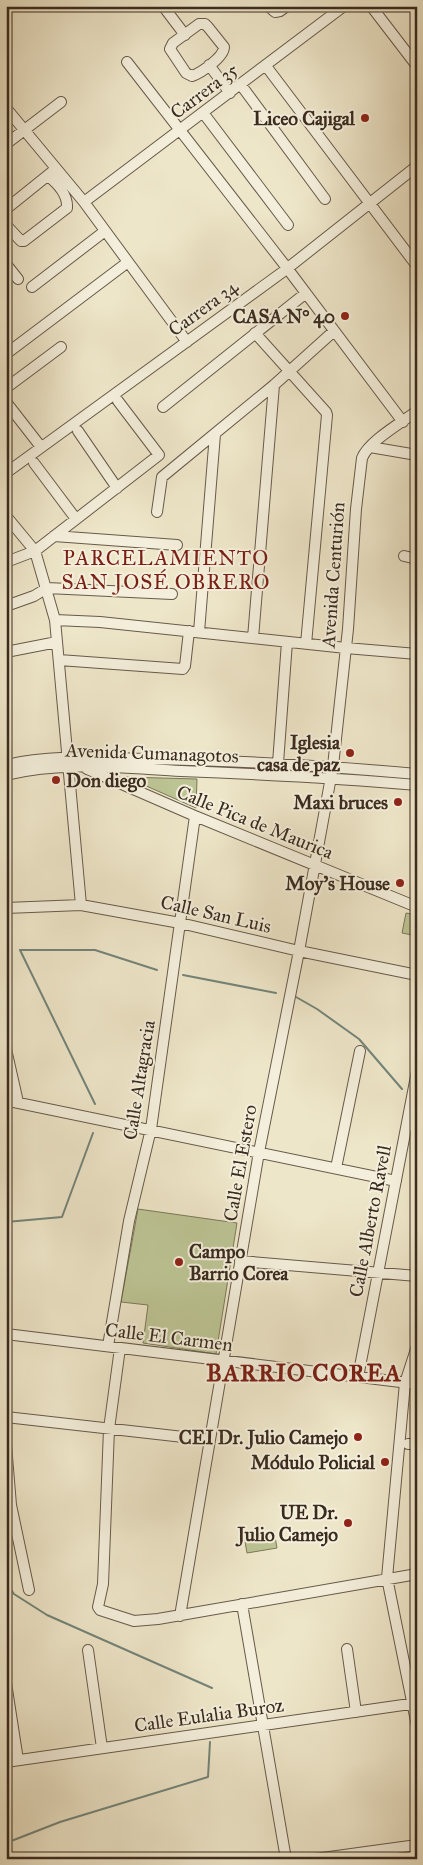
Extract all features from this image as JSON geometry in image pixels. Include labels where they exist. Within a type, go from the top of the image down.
[{"type":"street","points":[[163,6],[185,35]]},
{"type":"street","points":[[268,6],[271,10],[278,12],[286,6]]},
{"type":"street","name":"Carrera 35","points":[[84,202],[204,114],[344,6]]},
{"type":"street","points":[[371,6],[416,62]]},
{"type":"street","points":[[199,24],[205,24],[225,49],[222,55],[209,65],[193,76],[186,73],[170,51],[171,45],[199,24]]},
{"type":"street","points":[[127,62],[287,268],[402,422]]},
{"type":"street","points":[[209,65],[230,93]]},
{"type":"street","points":[[266,66],[417,266]]},
{"type":"street","points":[[241,85],[325,199]]},
{"type":"street","points":[[6,144],[61,102]]},
{"type":"street","points":[[6,108],[84,202],[186,342]]},
{"type":"street","points":[[204,114],[288,225]]},
{"type":"street","name":"Carrera 34","points":[[6,473],[287,268],[417,166]]},
{"type":"street","points":[[6,209],[57,169]]},
{"type":"street","points":[[6,225],[21,240],[24,240],[67,208],[63,193],[48,176]]},
{"type":"street","points":[[32,287],[105,230]]},
{"type":"street","points":[[6,354],[128,262]]},
{"type":"street","points":[[6,264],[18,279]]},
{"type":"street","points":[[163,407],[306,293]]},
{"type":"street","points":[[157,512],[162,477],[274,385],[334,331]]},
{"type":"street","points":[[255,333],[327,415],[306,644]]},
{"type":"street","points":[[6,388],[61,347]]},
{"type":"street","points":[[253,638],[274,385]]},
{"type":"street","points":[[6,562],[35,551],[159,455],[118,401]]},
{"type":"street","points":[[6,402],[41,447]]},
{"type":"street","name":"Avenida Centurión","points":[[331,777],[346,648],[362,458],[370,447],[417,411]]},
{"type":"street","points":[[78,431],[117,488]]},
{"type":"street","points":[[59,660],[183,670],[194,632],[215,434]]},
{"type":"street","points":[[370,447],[417,455]]},
{"type":"street","points":[[34,463],[76,519]]},
{"type":"street","points":[[6,516],[35,551],[55,620],[81,905]]},
{"type":"street","points":[[54,536],[177,545]]},
{"type":"street","points":[[404,556],[417,559]]},
{"type":"street","points":[[6,606],[34,596],[47,588],[172,594]]},
{"type":"street","points":[[55,620],[100,622],[417,654]]},
{"type":"street","points":[[6,652],[58,642]]},
{"type":"street","points":[[278,763],[287,642]]},
{"type":"street","name":"Avenida Cumanagotos","points":[[6,765],[21,762],[278,763],[417,774]]},
{"type":"street","name":"Avenida Cumanagotos","points":[[6,775],[68,762],[82,766],[331,777],[417,785]]},
{"type":"street","name":"Calle Pica de Maurica","points":[[82,766],[194,816],[417,906]]},
{"type":"street","name":"Calle El Estero","points":[[180,1616],[259,1152],[331,777]]},
{"type":"street","name":"Calle Altagracia","points":[[108,1346],[129,1221],[151,1129],[194,816]]},
{"type":"street","name":"Calle San Luis","points":[[6,908],[81,905],[180,923],[299,951],[417,975]]},
{"type":"street","points":[[6,1049],[18,1102]]},
{"type":"street","points":[[336,1168],[360,1051]]},
{"type":"street","name":"Calle Alberto Ravell","points":[[358,1377],[417,1071]]},
{"type":"street","points":[[6,1102],[18,1102],[396,1181]]},
{"type":"street","points":[[240,1261],[417,1276]]},
{"type":"street","name":"Calle El Carmen","points":[[6,1334],[417,1384]]},
{"type":"street","points":[[417,1346],[405,1383],[387,1578],[414,1703],[417,1726]]},
{"type":"street","points":[[120,1348],[109,1429],[103,1584],[98,1607],[102,1611],[134,1621],[180,1616],[417,1574]]},
{"type":"street","points":[[6,1417],[210,1440]]},
{"type":"street","points":[[6,1445],[11,1506],[29,1590]]},
{"type":"street","points":[[242,1604],[286,1859]]},
{"type":"street","points":[[347,1648],[356,1712]]},
{"type":"street","points":[[88,1650],[102,1748]]},
{"type":"street","points":[[6,1683],[18,1760]]},
{"type":"street","name":"Calle Eulalia Buroz","points":[[6,1762],[414,1703]]},
{"type":"street","points":[[315,1859],[417,1844]]},
{"type":"green space","points":[[126,777],[197,779],[196,808]]},
{"type":"green space","points":[[406,913],[417,915],[417,936],[402,933]]},
{"type":"green space","name":"Campo Barrio Corea","points":[[138,1209],[237,1223],[216,1354],[143,1343],[148,1305],[121,1302]]},
{"type":"green space","points":[[274,1531],[277,1548],[247,1553],[244,1536]]},
{"type":"waterway","points":[[95,1104],[20,950],[95,950],[157,970]]},
{"type":"waterway","points":[[183,975],[276,993]]},
{"type":"waterway","points":[[296,997],[317,1009],[359,1039],[402,1089]]},
{"type":"waterway","points":[[6,1222],[62,1217],[93,1133]]},
{"type":"waterway","points":[[6,1582],[14,1594],[47,1615],[212,1688]]},
{"type":"waterway","points":[[6,1843],[60,1822],[208,1777],[210,1742]]},
{"type":"place","name":"Liceo Cajigal","points":[[365,118]]},
{"type":"place","name":"CASA N° 40","points":[[345,316]]},
{"type":"place","name":"Iglesia casa de paz","points":[[350,753]]},
{"type":"place","name":"Don diego","points":[[56,780]]},
{"type":"place","name":"Maxi bruces","points":[[398,802]]},
{"type":"place","name":"Moy's House","points":[[400,883]]},
{"type":"place","name":"Campo Barrio Corea","points":[[179,1262]]},
{"type":"place","name":"CEI Dr. Julio Camejo","points":[[358,1437]]},
{"type":"place","name":"Módulo Policial","points":[[385,1462]]},
{"type":"place","name":"UE Dr. Julio Camejo","points":[[348,1523]]},
{"type":"district","name":"PARCELAMIENTO SAN JOSÉ OBRERO","points":[[166,570]]},
{"type":"district","name":"BARRIO COREA","points":[[304,1373]]}]
